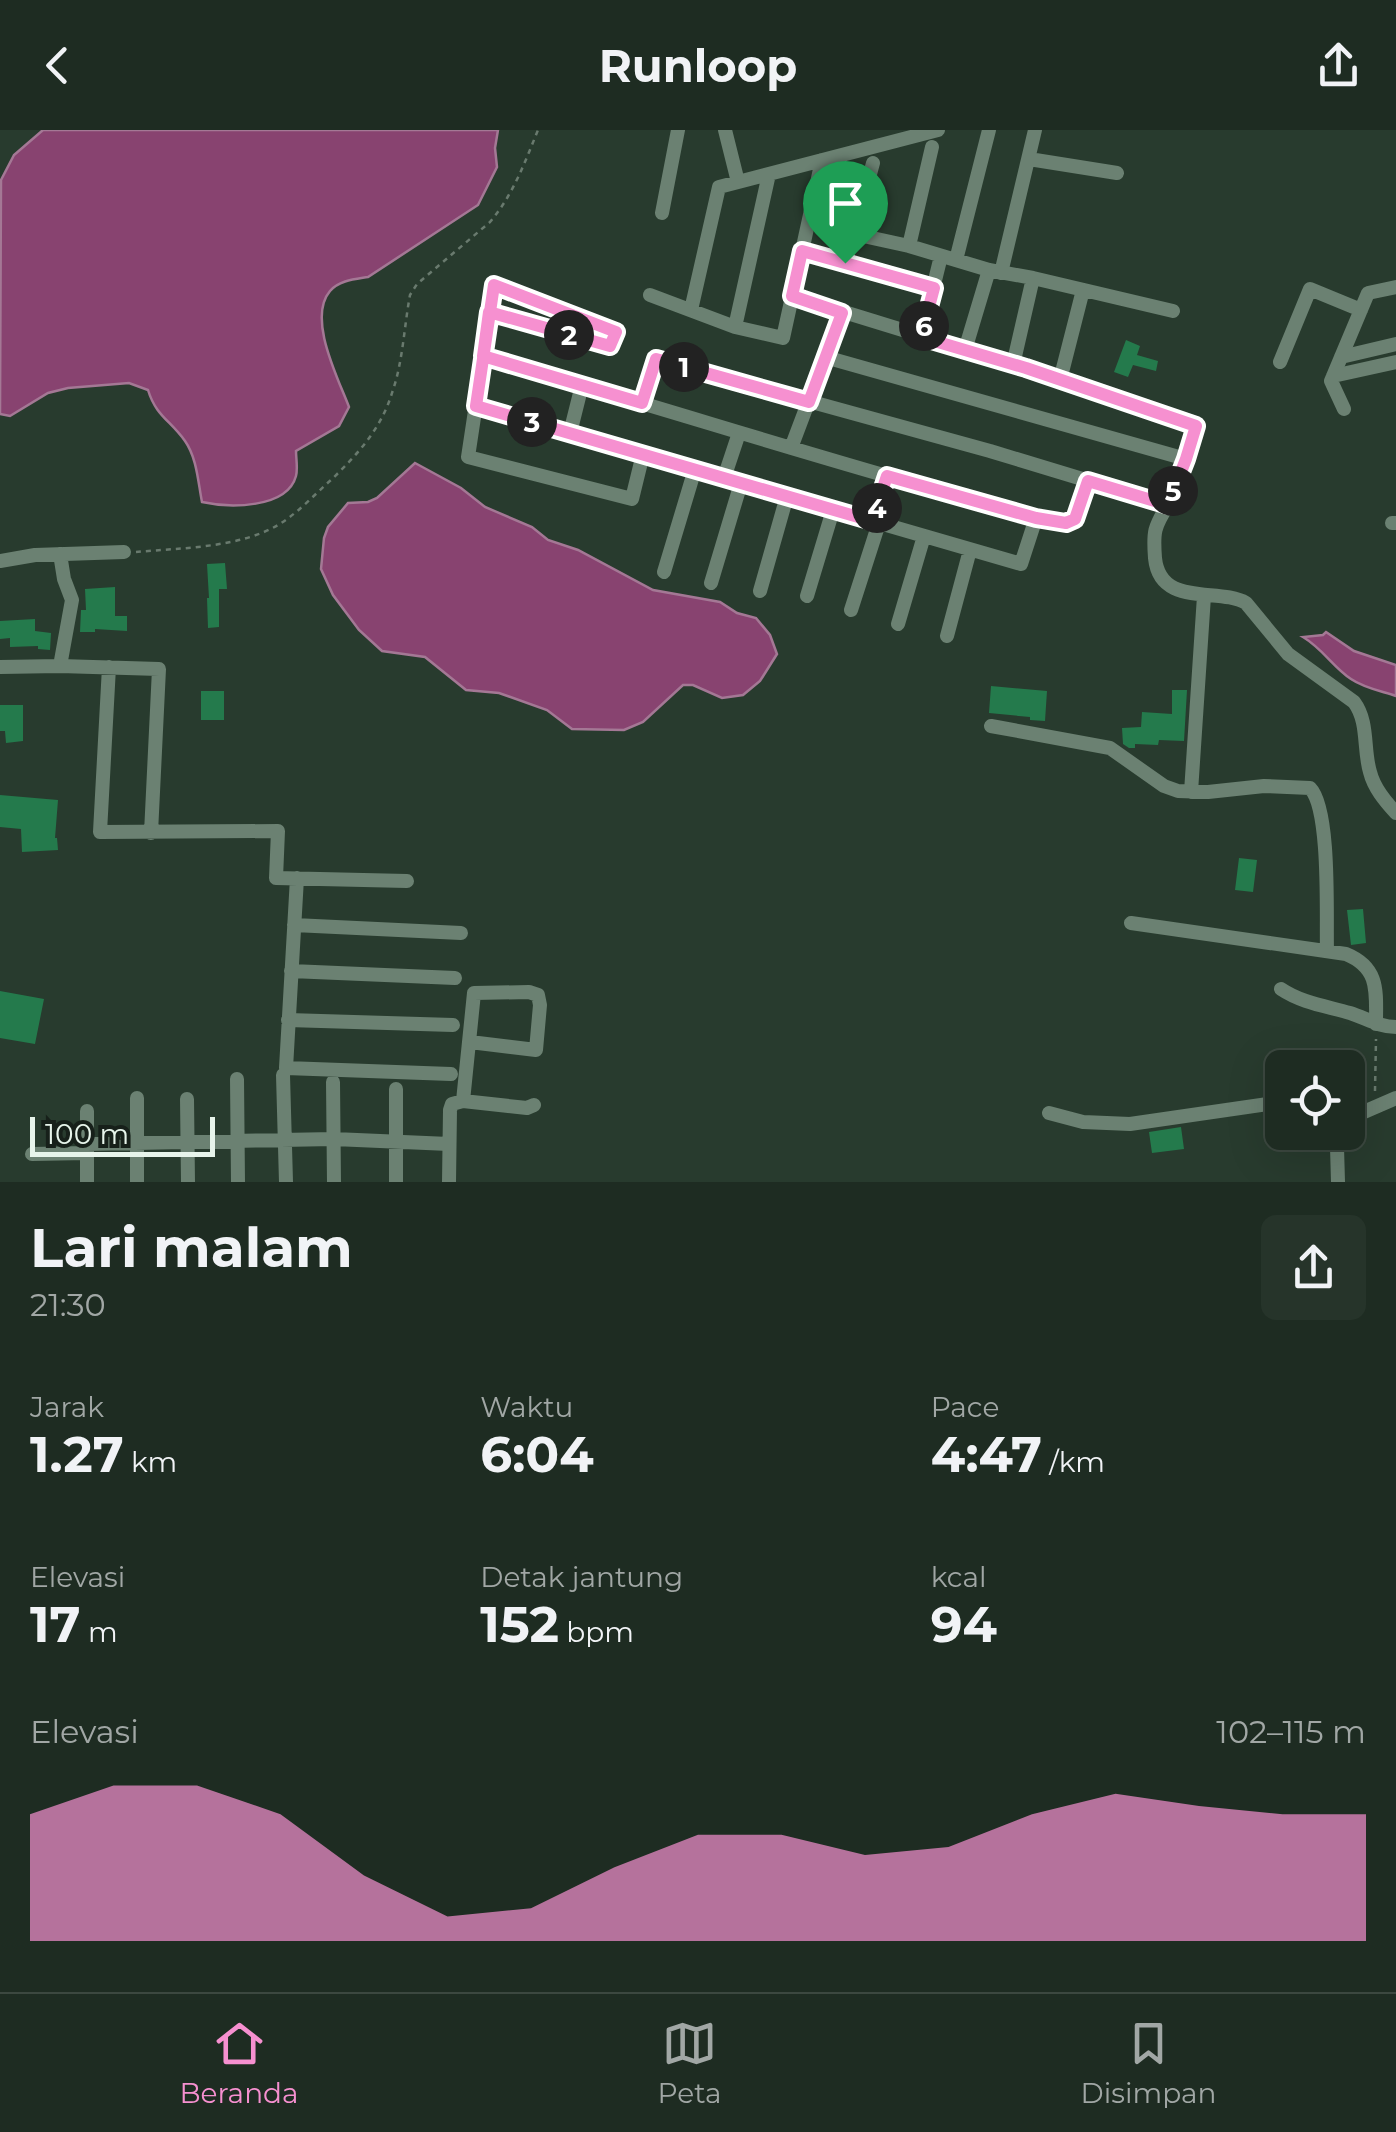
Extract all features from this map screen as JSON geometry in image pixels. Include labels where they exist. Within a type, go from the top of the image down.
[{"type":"street","points":[[662,212],[678,130]]},
{"type":"street","points":[[727,136],[745,130]]},
{"type":"street","points":[[921,337],[989,130]]},
{"type":"street","points":[[965,350],[995,271],[1036,130]]},
{"type":"street","points":[[719,187],[930,135],[909,246]]},
{"type":"street","points":[[727,136],[738,182]]},
{"type":"street","points":[[691,310],[727,136]]},
{"type":"street","points":[[1029,158],[1116,173]]},
{"type":"street","points":[[650,295],[736,328],[783,338],[822,160]]},
{"type":"street","points":[[845,263],[873,163]]},
{"type":"street","points":[[736,328],[770,174]]},
{"type":"street","points":[[854,234],[1172,311]]},
{"type":"street","points":[[802,251],[934,288]]},
{"type":"street","points":[[1013,365],[1033,278]]},
{"type":"street","points":[[489,312],[610,346],[616,332],[494,285],[489,312],[468,458],[632,499],[643,454]]},
{"type":"street","points":[[1344,408],[1331,381],[1368,293],[1396,287]]},
{"type":"street","points":[[1060,380],[1083,290]]},
{"type":"street","points":[[1280,362],[1310,290],[1361,310]]},
{"type":"street","points":[[792,296],[1196,426],[1168,505],[1154,527],[1156,569],[1160,577],[1177,589],[1246,603],[1288,654],[1354,702],[1364,722],[1370,777],[1396,813]]},
{"type":"street","points":[[791,448],[842,313]]},
{"type":"street","points":[[1341,356],[1396,344]]},
{"type":"street","points":[[483,356],[1036,518],[1073,521],[1088,481]]},
{"type":"street","points":[[826,358],[1186,459]]},
{"type":"street","points":[[642,403],[656,359],[1168,505]]},
{"type":"street","points":[[1333,376],[1396,362]]},
{"type":"street","points":[[570,433],[582,385]]},
{"type":"street","points":[[476,406],[1021,564],[1036,518]]},
{"type":"street","points":[[724,478],[739,433]]},
{"type":"street","points":[[664,572],[695,470]]},
{"type":"street","points":[[852,610],[887,476]]},
{"type":"street","points":[[711,583],[740,483]]},
{"type":"street","points":[[760,590],[786,496]]},
{"type":"street","points":[[807,596],[833,510]]},
{"type":"street","points":[[898,624],[924,536]]},
{"type":"street","points":[[947,636],[970,550]]},
{"type":"street","points":[[0,562],[35,555],[124,552]]},
{"type":"street","points":[[60,554],[72,603],[60,666]]},
{"type":"street","points":[[1192,792],[1204,596]]},
{"type":"street","points":[[0,667],[159,669],[151,833]]},
{"type":"street","points":[[108,667],[100,832],[278,831],[276,878],[406,881]]},
{"type":"street","points":[[990,726],[1110,748],[1178,792],[1310,788],[1320,810],[1327,951]]},
{"type":"street","points":[[297,878],[286,1068],[451,1074]]},
{"type":"street","points":[[1130,923],[1346,954],[1368,968],[1375,984],[1376,1024]]},
{"type":"street","points":[[294,924],[461,933]]},
{"type":"street","points":[[291,971],[455,978]]},
{"type":"street","points":[[1281,989],[1292,997],[1396,1027]]},
{"type":"street","points":[[463,1101],[474,992],[538,995],[536,1050],[470,1042]]},
{"type":"street","points":[[288,1020],[453,1026]]},
{"type":"street","points":[[283,1076],[286,1182]]},
{"type":"street","points":[[237,1079],[238,1182]]},
{"type":"street","points":[[333,1082],[334,1182]]},
{"type":"street","points":[[396,1089],[396,1182]]},
{"type":"street","points":[[137,1098],[137,1182]]},
{"type":"street","points":[[1365,1111],[1396,1098]]},
{"type":"street","points":[[187,1099],[188,1182]]},
{"type":"street","points":[[449,1182],[450,1107],[455,1102],[523,1108],[534,1105]]},
{"type":"street","points":[[1049,1113],[1083,1122],[1130,1124],[1265,1105]]},
{"type":"street","points":[[86,1110],[87,1182]]},
{"type":"street","points":[[32,1154],[137,1143],[334,1139],[449,1144]]},
{"type":"street","points":[[1337,1150],[1338,1182]]},
{"type":"path","points":[[124,552],[216,544],[269,530],[291,516],[348,464],[384,415],[392,394],[410,295],[417,284],[500,211],[538,130]]},
{"type":"path","points":[[1375,1107],[1376,1024]]},
{"type":"shaded area","points":[[43,130],[498,130],[497,167],[478,205],[368,277],[343,282],[330,291],[324,303],[323,332],[349,407],[339,426],[296,451],[296,476],[281,495],[256,504],[227,505],[202,502],[189,448],[159,412],[148,390],[129,383],[68,388],[48,393],[10,416],[0,414],[1,180],[14,155]]},
{"type":"shaded area","points":[[415,463],[461,488],[485,507],[653,590],[720,602],[737,613],[756,618],[770,635],[777,654],[760,681],[743,695],[722,698],[693,685],[683,685],[643,722],[624,730],[572,729],[547,710],[499,693],[466,690],[425,657],[382,651],[359,630],[333,595],[321,569],[324,538],[348,503],[377,498]]},
{"type":"shaded area","points":[[1326,632],[1354,651],[1396,665],[1396,696],[1351,679],[1303,637]]},
{"type":"building","points":[[1126,340],[1140,346],[1137,355],[1158,361],[1156,371],[1133,365],[1128,377],[1114,372]]},
{"type":"building","points":[[225,563],[227,589],[219,589],[219,627],[208,628],[207,564]]},
{"type":"building","points":[[115,587],[115,616],[127,616],[127,631],[80,632],[81,610],[86,610],[85,589]]},
{"type":"building","points":[[35,619],[35,631],[51,633],[50,650],[38,646],[10,647],[10,638],[0,639],[0,621]]},
{"type":"building","points":[[991,686],[1047,691],[1045,721],[989,713]]},
{"type":"building","points":[[1172,690],[1187,690],[1184,741],[1159,740],[1158,745],[1135,744],[1135,748],[1123,744],[1122,728],[1141,727],[1142,712],[1172,714]]},
{"type":"building","points":[[201,691],[224,691],[224,720],[201,720]]},
{"type":"building","points":[[0,705],[23,705],[23,741],[6,743],[5,731],[0,731]]},
{"type":"building","points":[[0,795],[58,800],[58,850],[22,852],[21,829],[0,827]]},
{"type":"building","points":[[1239,858],[1257,860],[1253,892],[1235,890]]},
{"type":"building","points":[[1363,909],[1366,943],[1351,945],[1347,910]]},
{"type":"building","points":[[0,991],[44,999],[35,1044],[0,1038]]},
{"type":"building","points":[[1181,1127],[1184,1149],[1152,1153],[1149,1132]]},
{"type":"route","points":[[845,263],[802,251],[792,296],[842,313],[809,402],[656,359],[642,403],[483,356],[489,312],[610,346],[616,332],[494,285],[489,312],[476,406],[872,521],[887,476],[1066,523],[1075,519],[1088,481],[1168,505],[1196,426],[921,337],[934,288],[845,263]]}]
